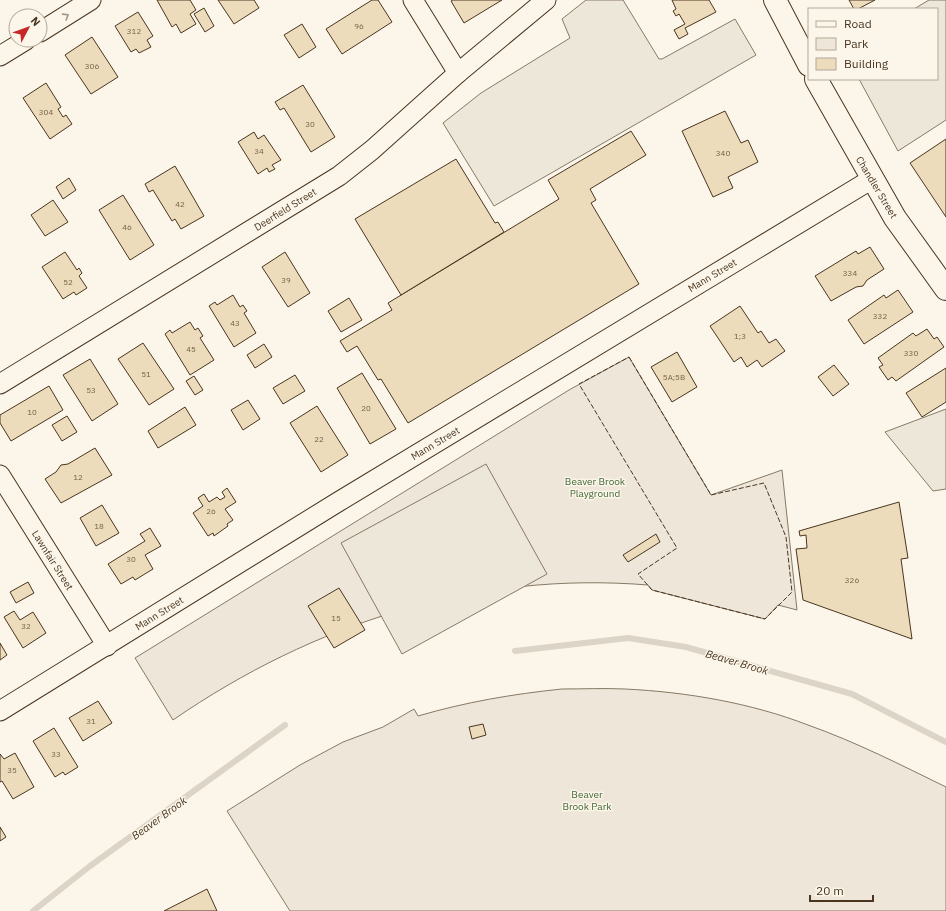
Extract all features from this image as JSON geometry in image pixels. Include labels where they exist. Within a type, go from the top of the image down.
[{"type":"main road","points":[[775,0],[808,63]]},
{"type":"main road","name":"Chandler Street","points":[[817,80],[895,218],[946,289]]},
{"type":"street","points":[[48,27],[91,0]]},
{"type":"street","points":[[413,0],[458,73]]},
{"type":"street","name":"Deerfield Street","points":[[0,384],[339,176],[372,150],[458,73],[546,0]]},
{"type":"street","points":[[0,56],[13,48]]},
{"type":"street","name":"Mann Street","points":[[0,711],[338,502],[872,179]]},
{"type":"street","name":"Lawnfair Street","points":[[0,475],[107,646]]},
{"type":"green space","name":"Beaver Brook Playground","points":[[629,357],[711,495],[782,470],[797,610],[778,605],[765,619],[652,590],[648,585],[584,583],[521,587],[459,596],[399,611],[340,631],[283,656],[227,686],[173,720],[135,658],[569,390]]},
{"type":"green space","name":"Beaver Brook Park","points":[[562,689],[617,689],[672,693],[741,705],[786,717],[826,732],[878,754],[946,787],[946,911],[290,911],[227,811],[300,765],[343,742],[383,727],[414,709],[418,716],[490,699]]},
{"type":"shaded area","points":[[586,0],[623,0],[659,59],[662,59],[735,19],[756,55],[494,206],[443,123],[481,93],[570,38],[562,19]]},
{"type":"shaded area","points":[[929,0],[946,0],[946,120],[898,151],[860,80],[938,80],[938,8],[916,8]]},
{"type":"shaded area","points":[[946,409],[946,489],[933,491],[885,432]]},
{"type":"shaded area","points":[[486,464],[547,574],[402,654],[341,543]]},
{"type":"building","points":[[157,0],[190,0],[196,10],[190,14],[196,24],[181,33],[176,24],[172,27]]},
{"type":"building","points":[[218,0],[254,0],[259,8],[234,24]]},
{"type":"building","points":[[372,0],[378,0],[392,22],[342,54],[326,29]]},
{"type":"building","points":[[502,0],[464,23],[451,1]]},
{"type":"building","points":[[672,0],[709,0],[716,12],[685,28],[688,34],[679,39],[674,30],[685,24],[679,14],[676,16],[673,11],[676,9]]},
{"type":"building","points":[[849,0],[875,0],[860,8],[853,8]]},
{"type":"building","points":[[204,8],[214,26],[205,32],[194,14]]},
{"type":"building","points":[[138,12],[153,36],[147,40],[151,47],[139,53],[136,49],[131,52],[115,26]]},
{"type":"building","points":[[302,24],[316,47],[299,58],[284,35]]},
{"type":"building","points":[[92,37],[118,77],[91,94],[65,55]]},
{"type":"building","points":[[46,83],[61,107],[58,109],[63,117],[66,115],[72,124],[50,139],[23,98]]},
{"type":"building","points":[[303,85],[335,137],[311,152],[284,108],[280,110],[275,102]]},
{"type":"building","points":[[725,111],[741,143],[748,140],[758,162],[728,177],[733,188],[713,197],[682,131]]},
{"type":"building","points":[[631,131],[646,155],[590,189],[596,200],[591,203],[639,284],[408,423],[381,379],[378,380],[357,346],[347,352],[340,341],[392,310],[388,303],[559,199],[548,180]]},
{"type":"building","points":[[254,132],[258,139],[264,135],[281,160],[272,165],[275,169],[269,172],[267,168],[258,174],[238,142]]},
{"type":"building","points":[[946,139],[946,217],[910,163]]},
{"type":"building","points":[[456,159],[495,223],[498,222],[504,232],[401,295],[355,219]]},
{"type":"building","points":[[175,166],[204,216],[181,229],[175,219],[172,221],[153,190],[149,192],[145,184]]},
{"type":"building","points":[[69,178],[76,190],[63,199],[56,187]]},
{"type":"building","points":[[123,195],[154,245],[130,260],[99,210]]},
{"type":"building","points":[[53,200],[68,222],[45,236],[31,215]]},
{"type":"building","points":[[870,247],[884,269],[867,280],[863,286],[856,287],[831,301],[815,276],[856,251],[858,254]]},
{"type":"building","points":[[65,252],[77,270],[79,268],[82,273],[79,276],[87,288],[76,295],[74,292],[63,299],[42,267]]},
{"type":"building","points":[[285,252],[310,293],[288,307],[262,267]]},
{"type":"building","points":[[898,290],[913,312],[864,344],[848,320],[884,295],[886,298]]},
{"type":"building","points":[[233,295],[240,307],[243,305],[247,311],[244,313],[256,333],[234,347],[209,306],[215,302],[217,305]]},
{"type":"building","points":[[349,298],[362,320],[341,332],[328,311]]},
{"type":"building","points":[[740,306],[758,333],[761,331],[769,343],[776,339],[785,351],[762,367],[757,360],[747,367],[741,357],[734,362],[710,326]]},
{"type":"building","points":[[190,322],[195,330],[198,328],[203,336],[200,338],[214,360],[190,375],[165,334],[170,330],[172,333]]},
{"type":"building","points":[[927,329],[934,339],[937,337],[944,347],[896,381],[892,377],[888,380],[879,367],[883,365],[878,358],[913,333],[916,336]]},
{"type":"building","points":[[143,343],[174,389],[149,405],[118,359]]},
{"type":"building","points":[[264,344],[272,357],[255,368],[247,355]]},
{"type":"building","points":[[677,352],[697,387],[672,402],[651,367]]},
{"type":"building","points":[[90,359],[118,404],[92,421],[63,375]]},
{"type":"building","points":[[834,365],[849,384],[833,396],[818,377]]},
{"type":"building","points":[[946,368],[946,402],[922,417],[906,393]]},
{"type":"building","points":[[362,373],[396,429],[370,444],[337,388]]},
{"type":"building","points":[[295,375],[305,391],[283,404],[273,388]]},
{"type":"building","points":[[194,376],[203,390],[195,395],[186,381]]},
{"type":"building","points":[[49,386],[63,410],[11,441],[0,423],[0,415]]},
{"type":"building","points":[[248,400],[260,419],[243,430],[231,410]]},
{"type":"building","points":[[317,406],[348,455],[321,472],[290,423]]},
{"type":"building","points":[[185,407],[196,425],[158,448],[148,431]]},
{"type":"building","points":[[67,416],[77,432],[62,441],[52,425]]},
{"type":"building","points":[[95,448],[112,475],[61,503],[45,479],[56,472],[61,465],[68,464]]},
{"type":"building","points":[[227,488],[236,502],[225,509],[233,520],[227,524],[228,526],[214,536],[213,533],[208,536],[193,513],[203,506],[198,498],[204,494],[209,502],[217,497],[220,500],[225,497],[222,492]]},
{"type":"building","points":[[899,502],[908,558],[901,559],[912,639],[803,600],[796,549],[807,548],[806,535],[800,536],[799,531]]},
{"type":"building","points":[[102,505],[119,533],[96,546],[80,518]]},
{"type":"building","points":[[150,528],[161,546],[145,555],[153,569],[135,580],[133,577],[121,584],[108,564],[145,541],[140,534]]},
{"type":"building","points":[[656,534],[660,542],[628,562],[623,555]]},
{"type":"building","points":[[28,582],[34,593],[16,603],[10,592]]},
{"type":"building","points":[[339,588],[365,630],[334,648],[308,606]]},
{"type":"building","points":[[14,611],[20,620],[33,612],[46,633],[23,648],[4,617]]},
{"type":"building","points":[[0,643],[7,655],[0,660]]},
{"type":"building","points":[[98,701],[112,723],[83,741],[69,718]]},
{"type":"building","points":[[483,724],[486,735],[472,739],[469,727]]},
{"type":"building","points":[[54,728],[78,767],[65,775],[63,772],[55,777],[33,741]]},
{"type":"building","points":[[15,753],[34,787],[13,799],[2,781],[0,782],[0,754],[4,759]]},
{"type":"building","points":[[0,827],[6,837],[0,841]]},
{"type":"building","points":[[207,889],[217,911],[164,911]]},
{"type":"waterway","name":"Beaver Brook","points":[[515,651],[628,638],[686,647],[852,694],[946,742]]},
{"type":"waterway","name":"Beaver Brook","points":[[33,911],[90,866],[285,725]]},
{"type":"fence","points":[[629,357],[711,495],[764,483],[786,537],[792,592],[765,619],[652,590],[638,574],[677,548],[579,384],[629,357]]}]
